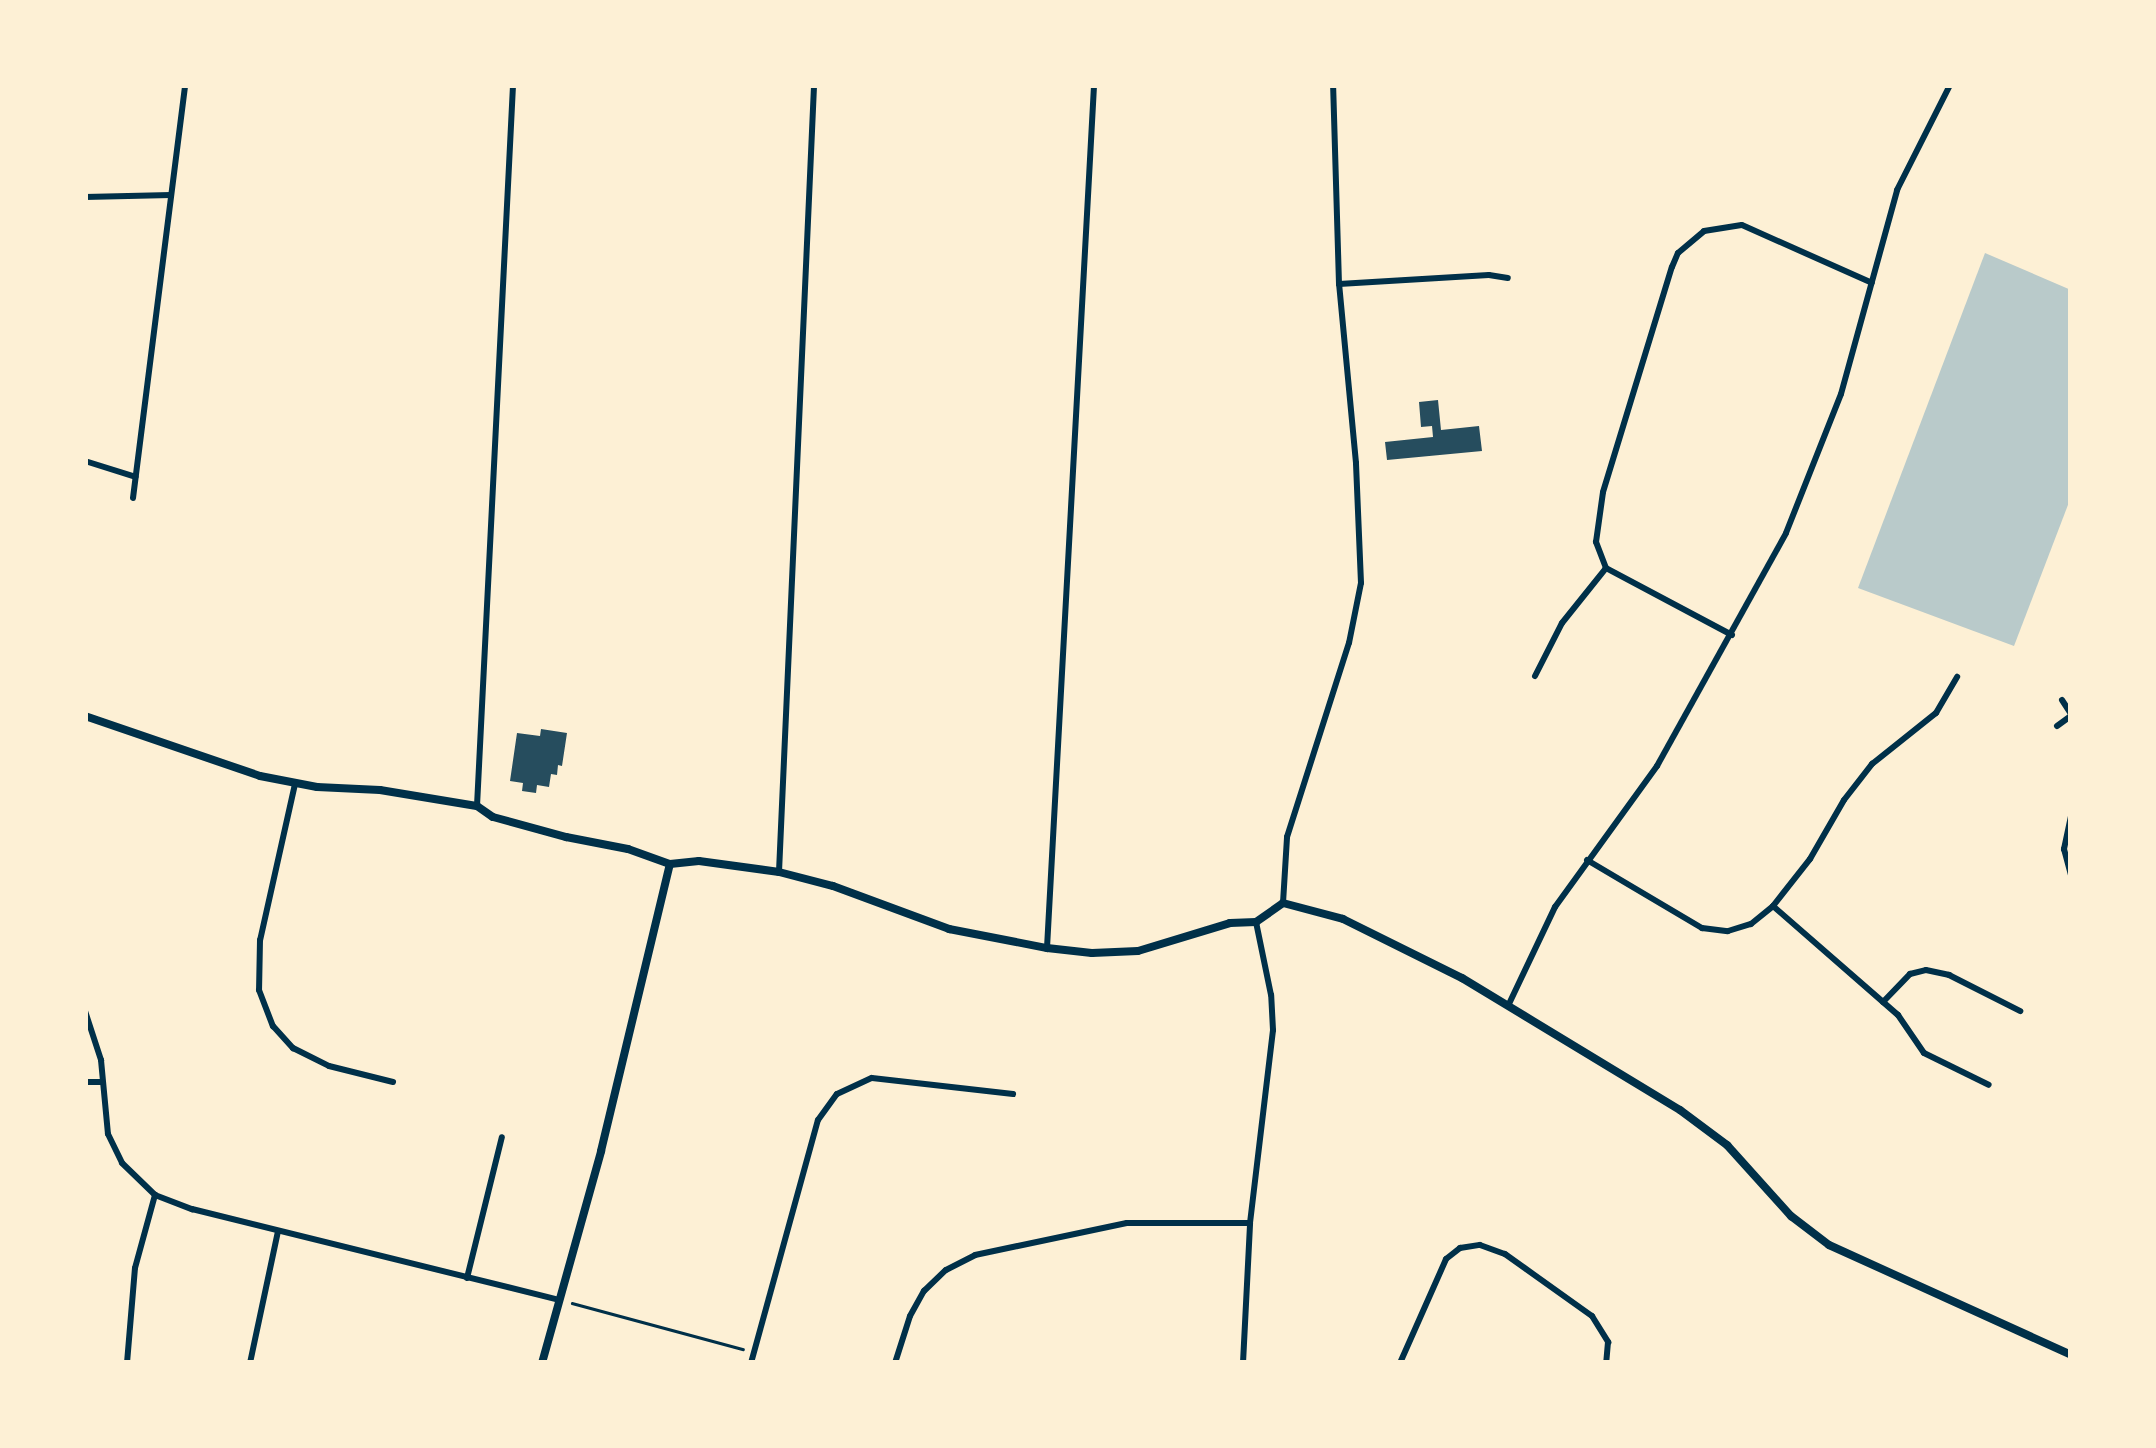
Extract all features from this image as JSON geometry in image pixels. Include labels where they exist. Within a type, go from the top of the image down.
[{"type":"street","points":[[133,498],[185,85]]},
{"type":"street","points":[[477,806],[513,85]]},
{"type":"street","points":[[779,872],[814,85]]},
{"type":"street","points":[[1048,948],[1094,85]]},
{"type":"street","points":[[1284,903],[1287,837],[1359,600],[1356,463],[1338,284],[1334,85]]},
{"type":"street","points":[[1508,1006],[1555,907],[1657,766],[1786,534],[1818,461],[1897,190],[1950,85]]},
{"type":"street","points":[[85,197],[171,195]]},
{"type":"street","points":[[1732,635],[1606,568],[1596,542],[1598,511],[1672,267],[1686,244],[1718,227],[1742,225],[1872,283]]},
{"type":"street","points":[[1338,284],[1489,275],[1508,278]]},
{"type":"street","points":[[85,461],[136,477]]},
{"type":"street","points":[[1535,676],[1562,624],[1606,568]]},
{"type":"street","points":[[1587,860],[1702,928],[1740,929],[1772,906],[1810,858],[1857,782],[1884,750],[1936,713],[1958,677]]},
{"type":"street","points":[[2057,726],[2071,715],[2062,700]]},
{"type":"street","points":[[85,716],[295,784],[370,789],[477,806],[493,816],[566,838],[628,848],[670,864],[700,861],[779,872],[851,892],[949,929],[1048,948],[1092,953],[1138,950],[1230,923],[1256,922],[1284,903]]},
{"type":"street","points":[[295,784],[260,940],[259,990],[273,1026],[293,1048],[329,1066],[393,1082]]},
{"type":"street","points":[[2071,816],[2064,849],[2071,876]]},
{"type":"street","points":[[542,1363],[562,1300],[670,864]]},
{"type":"street","points":[[1284,903],[1379,934],[1508,1006],[1704,1128],[1757,1176],[1802,1227],[1829,1245],[2071,1355]]},
{"type":"street","points":[[1772,906],[1883,1002],[1924,1053],[1989,1086]]},
{"type":"street","points":[[1243,1363],[1250,1222],[1273,1030],[1272,995],[1256,922]]},
{"type":"street","points":[[1883,1002],[1910,974],[1926,970],[1948,976],[2020,1011]]},
{"type":"street","points":[[85,1012],[98,1043],[104,1120],[113,1146],[122,1163],[155,1195],[278,1231],[562,1300]]},
{"type":"street","points":[[751,1363],[818,1120],[836,1094],[872,1078],[1012,1094]]},
{"type":"street","points":[[85,1082],[102,1082]]},
{"type":"street","points":[[467,1278],[502,1138]]},
{"type":"street","points":[[127,1363],[135,1268],[155,1195]]},
{"type":"street","points":[[895,1363],[910,1316],[924,1290],[946,1270],[975,1254],[1127,1223],[1250,1222]]},
{"type":"street","points":[[250,1363],[278,1231]]},
{"type":"street","points":[[1400,1363],[1446,1259],[1460,1248],[1480,1245],[1505,1254],[1592,1316],[1608,1342],[1606,1363]]},
{"type":"path","points":[[562,1300],[754,1352]]},
{"type":"shaded area","points":[[1985,253],[2071,290],[2071,497],[2014,646],[1858,588]]},
{"type":"building","points":[[1438,400],[1441,430],[1479,426],[1482,451],[1387,460],[1385,442],[1433,437],[1432,426],[1421,427],[1419,402]]},
{"type":"building","points":[[541,729],[567,733],[562,766],[558,765],[557,775],[551,774],[549,787],[537,785],[536,793],[522,791],[523,783],[510,781],[517,733],[540,736]]}]
